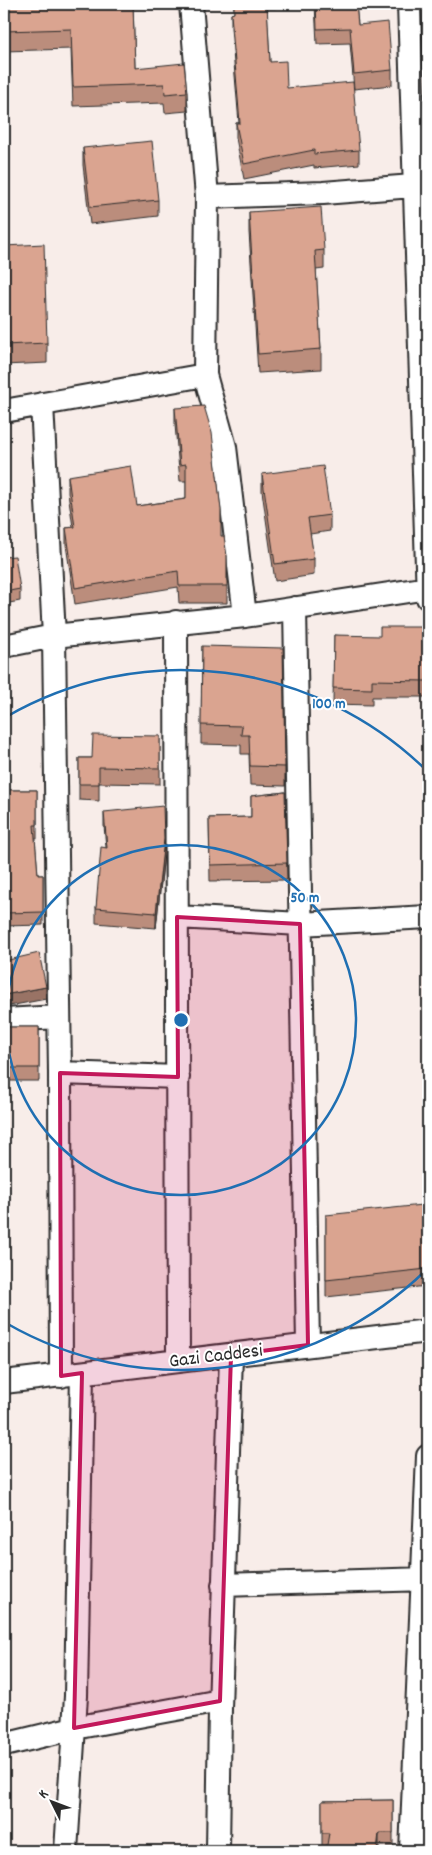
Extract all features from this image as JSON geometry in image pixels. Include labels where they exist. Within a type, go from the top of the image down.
[{"type":"street","points":[[191,4],[207,197],[205,375],[225,447],[245,616]]},
{"type":"street","points":[[409,4],[413,186],[428,598]]},
{"type":"street","points":[[207,197],[323,193],[413,186]]},
{"type":"street","points":[[4,411],[205,375]]},
{"type":"street","points":[[42,404],[54,636],[60,1073],[72,1374],[74,1728],[66,1851]]},
{"type":"street","points":[[4,646],[54,636],[245,616],[428,588]]},
{"type":"street","points":[[295,608],[308,1345]]},
{"type":"street","points":[[176,622],[178,1361]]},
{"type":"street","points":[[177,917],[300,924],[428,917]]},
{"type":"street","points":[[4,1020],[59,1017]]},
{"type":"street","points":[[60,1073],[178,1077]]},
{"type":"street","name":"Gazi Caddesi","points":[[4,1382],[428,1331]]},
{"type":"street","points":[[218,1851],[220,1701],[230,1355]]},
{"type":"street","points":[[411,1851],[426,1578],[428,1456]]},
{"type":"street","points":[[224,1585],[426,1578]]},
{"type":"street","points":[[4,1745],[74,1728],[220,1701]]},
{"type":"highlighted area","points":[[177,917],[300,924],[308,1345],[231,1355],[220,1701],[74,1728],[82,1373],[61,1376],[60,1073],[178,1077]]},
{"type":"building","points":[[4,4],[133,4],[135,68],[184,63],[187,92],[165,94],[164,84],[73,87],[71,29],[4,31]]},
{"type":"building","points":[[234,4],[267,4],[270,62],[286,61],[287,88],[353,82],[359,150],[314,154],[314,150],[244,164],[236,123],[240,123],[231,14],[234,13]]},
{"type":"building","points":[[316,4],[356,4],[358,25],[388,22],[392,70],[354,74],[350,28],[317,29]]},
{"type":"building","points":[[152,141],[158,200],[90,207],[83,148]]},
{"type":"building","points":[[321,207],[324,250],[315,251],[321,349],[258,354],[249,212]]},
{"type":"building","points":[[44,244],[47,343],[4,345],[4,246]]},
{"type":"building","points":[[204,406],[212,433],[221,510],[221,536],[224,536],[227,556],[227,586],[179,586],[178,571],[75,588],[66,528],[75,527],[68,476],[131,466],[137,506],[186,499],[186,464],[180,465],[175,408]]},
{"type":"building","points":[[323,466],[330,515],[308,518],[314,559],[275,564],[262,474]]},
{"type":"building","points":[[15,556],[20,589],[4,592],[4,557]]},
{"type":"building","points":[[380,627],[427,627],[426,681],[372,680],[372,689],[333,688],[334,635],[380,636]]},
{"type":"building","points":[[202,646],[283,648],[285,767],[250,766],[249,735],[241,735],[242,726],[201,725]]},
{"type":"building","points":[[93,735],[160,736],[160,768],[99,767],[99,784],[79,784],[79,758],[92,758]]},
{"type":"building","points":[[4,790],[37,790],[37,825],[34,825],[38,875],[43,875],[43,912],[4,913]]},
{"type":"building","points":[[285,792],[287,863],[210,865],[209,818],[251,817],[251,796]]},
{"type":"building","points":[[163,806],[164,839],[156,913],[96,908],[101,847],[107,848],[104,812]]},
{"type":"building","points":[[39,953],[46,987],[4,995],[4,961]]},
{"type":"building","points":[[4,1027],[39,1027],[39,1068],[4,1068]]},
{"type":"building","points":[[422,1205],[427,1269],[326,1280],[326,1215]]},
{"type":"building","points":[[428,1743],[428,1788],[426,1788]]},
{"type":"building","points":[[393,1800],[393,1833],[379,1833],[377,1851],[326,1851],[329,1833],[322,1833],[322,1801]]}]
